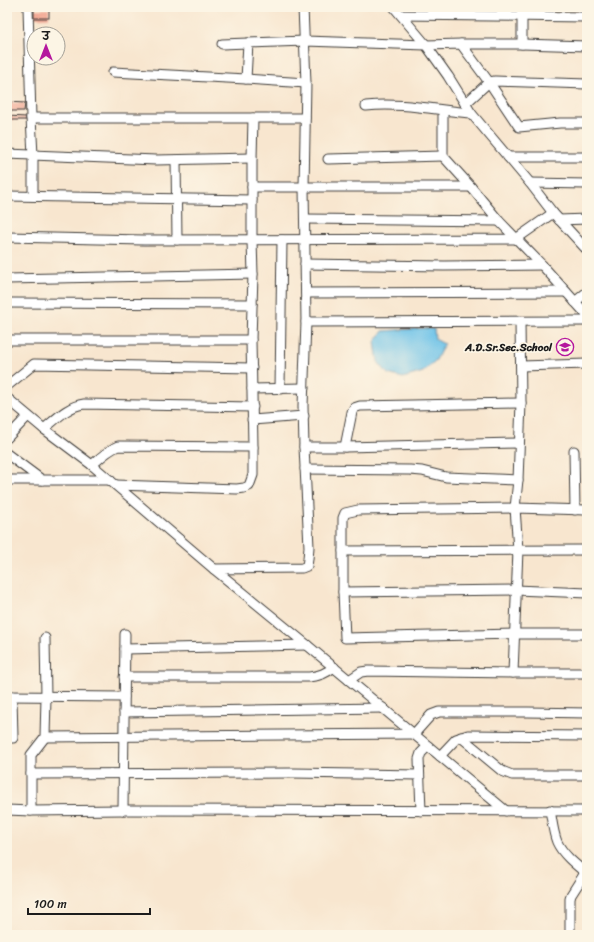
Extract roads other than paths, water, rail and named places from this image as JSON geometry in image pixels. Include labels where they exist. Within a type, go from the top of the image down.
[{"type":"street","points":[[28,7],[33,196]]},
{"type":"street","points":[[214,569],[302,568],[307,566],[309,546],[304,447],[306,264],[304,240],[304,118],[306,83],[303,7]]},
{"type":"street","points":[[394,7],[426,45],[448,76],[471,114],[556,216],[586,248]]},
{"type":"street","points":[[401,15],[453,11],[522,16],[587,17]]},
{"type":"street","points":[[522,16],[522,44]]},
{"type":"street","points":[[222,44],[305,41],[426,45],[522,44],[587,46]]},
{"type":"street","points":[[246,79],[248,43]]},
{"type":"street","points":[[461,44],[489,82],[518,127],[560,123],[587,124]]},
{"type":"street","points":[[114,72],[306,83]]},
{"type":"street","points":[[465,104],[489,82],[495,81],[587,84]]},
{"type":"street","points":[[366,106],[399,106],[471,114]]},
{"type":"street","points":[[443,111],[443,156],[499,221],[542,265],[587,315]]},
{"type":"street","points":[[31,118],[304,118]]},
{"type":"street","points":[[7,480],[113,482],[244,488],[249,486],[253,475],[251,340],[253,274],[252,158],[254,118]]},
{"type":"street","points":[[7,154],[156,160],[252,158]]},
{"type":"street","points":[[328,159],[443,156]]},
{"type":"street","points":[[508,158],[587,157]]},
{"type":"street","points":[[176,160],[177,240]]},
{"type":"street","points":[[530,183],[587,184]]},
{"type":"street","points":[[252,187],[471,187]]},
{"type":"street","points":[[7,196],[252,200]]},
{"type":"street","points":[[7,237],[177,240],[516,239],[556,216],[587,219]]},
{"type":"street","points":[[305,219],[499,221]]},
{"type":"street","points":[[280,389],[282,240]]},
{"type":"street","points":[[306,264],[444,266],[542,265]]},
{"type":"street","points":[[7,279],[253,274]]},
{"type":"street","points":[[306,293],[566,292]]},
{"type":"street","points":[[575,302],[587,292]]},
{"type":"street","points":[[7,303],[252,304]]},
{"type":"street","points":[[513,673],[518,550],[515,508],[518,480],[521,403],[520,321]]},
{"type":"street","points":[[306,322],[587,321]]},
{"type":"street","points":[[7,340],[251,340]]},
{"type":"street","points":[[7,386],[34,364],[252,368]]},
{"type":"street","points":[[521,366],[587,364]]},
{"type":"street","points":[[252,390],[304,388]]},
{"type":"street","points":[[8,403],[28,416],[113,482],[214,569],[506,811]]},
{"type":"street","points":[[345,447],[352,412],[354,408],[360,406],[521,403]]},
{"type":"street","points":[[44,429],[66,411],[77,405],[84,404],[253,408]]},
{"type":"street","points":[[7,438],[28,416]]},
{"type":"street","points":[[252,420],[304,416]]},
{"type":"street","points":[[304,447],[519,443]]},
{"type":"street","points":[[92,465],[112,448],[118,446],[253,447]]},
{"type":"street","points":[[574,451],[575,510]]},
{"type":"street","points":[[7,454],[42,480]]},
{"type":"street","points":[[306,469],[410,470],[422,471],[446,477],[518,480]]},
{"type":"street","points":[[587,510],[515,508],[358,510],[346,513],[343,518],[344,638],[587,634]]},
{"type":"street","points":[[343,551],[587,550]]},
{"type":"street","points":[[343,592],[516,590],[587,593]]},
{"type":"street","points":[[123,810],[125,634]]},
{"type":"street","points":[[30,811],[31,755],[45,737],[45,638]]},
{"type":"street","points":[[125,649],[307,645]]},
{"type":"street","points":[[124,677],[309,677],[325,674],[334,667]]},
{"type":"street","points":[[349,680],[361,672],[368,671],[587,673]]},
{"type":"street","points":[[7,738],[13,738],[10,718],[10,696],[124,697]]},
{"type":"street","points":[[124,712],[383,708]]},
{"type":"street","points":[[45,737],[414,734],[431,715],[439,712],[587,713]]},
{"type":"street","points":[[440,756],[456,738],[468,735],[587,736]]},
{"type":"street","points":[[461,737],[502,771],[512,775],[587,775]]},
{"type":"street","points":[[421,811],[419,775],[420,756],[428,746]]},
{"type":"street","points":[[31,774],[293,773],[419,775]]},
{"type":"street","points":[[7,810],[587,811]]},
{"type":"street","points":[[550,810],[557,843],[568,858],[586,873],[571,895],[570,935]]},
{"type":"water","points":[[424,328],[434,329],[435,339],[444,344],[436,360],[423,372],[403,378],[388,374],[378,362],[375,342],[383,331]]},
{"type":"place","name":"A.D.Sr.Sec.School","points":[[565,347]]}]
